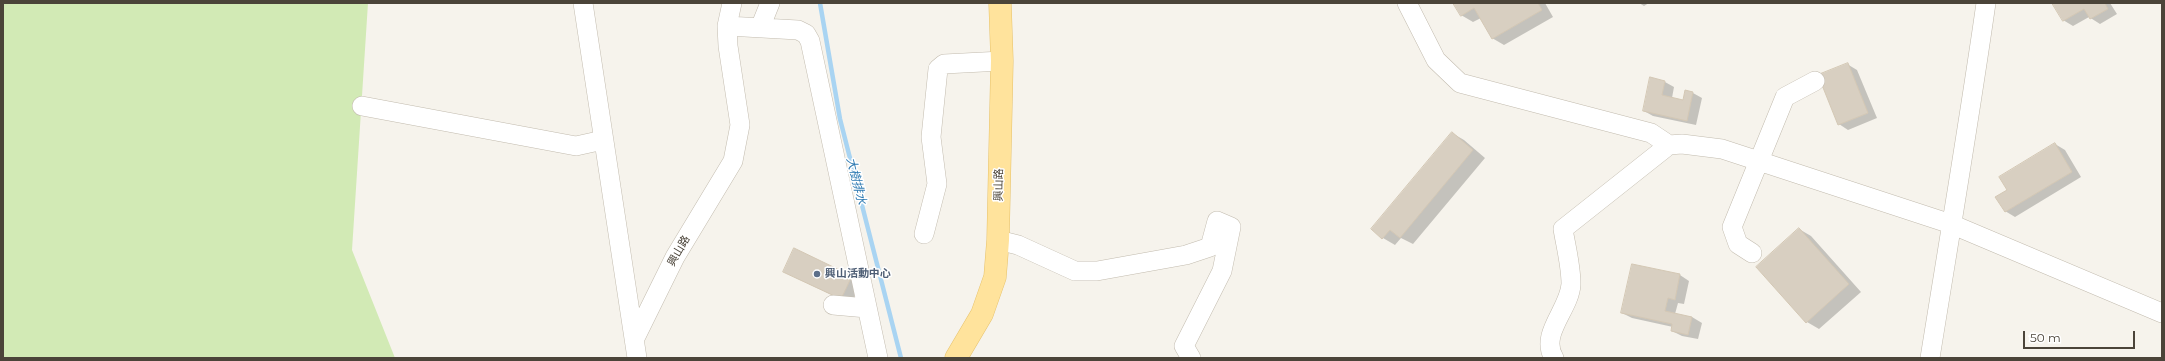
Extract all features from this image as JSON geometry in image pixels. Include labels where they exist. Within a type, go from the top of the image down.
[{"type":"main road","name":"興山路","points":[[956,358],[982,314],[995,277],[998,240],[1002,61],[1000,3]]},
{"type":"street","name":"興山路","points":[[583,3],[603,140],[640,352]]},
{"type":"street","points":[[760,28],[770,3]]},
{"type":"street","points":[[1407,3],[1436,60],[1460,83],[1651,133],[1669,145]]},
{"type":"street","points":[[1930,358],[1951,224],[1964,156],[1986,3]]},
{"type":"street","name":"興山路","points":[[640,352],[674,256],[733,161],[740,125],[731,76],[727,11]]},
{"type":"street","points":[[727,11],[760,28],[798,30],[806,34],[810,41],[878,358]]},
{"type":"street","points":[[924,234],[938,184],[931,137],[938,69],[944,64],[1002,61]]},
{"type":"street","points":[[1752,253],[1738,244],[1732,227],[1785,97],[1814,81]]},
{"type":"street","points":[[362,106],[576,146],[603,140]]},
{"type":"street","points":[[1554,358],[1550,351],[1551,333],[1565,308],[1571,285],[1563,229],[1669,145],[1682,144],[1722,149],[1951,224],[2162,312]]},
{"type":"street","points":[[998,240],[1018,245],[1075,271],[1097,272],[1186,255],[1210,247],[1217,222],[1231,227],[1222,272],[1184,346],[1191,358]]},
{"type":"street","points":[[833,306],[867,308]]},
{"type":"green space","points":[[3,3],[368,3],[352,250],[395,358],[3,358]]},
{"type":"building","points":[[1453,3],[1538,3],[1542,10],[1492,39],[1474,8],[1461,16]]},
{"type":"building","points":[[2052,3],[2105,3],[2108,9],[2090,19],[2084,9],[2063,21]]},
{"type":"building","points":[[1848,63],[1868,113],[1838,125],[1818,75]]},
{"type":"building","points":[[1650,77],[1665,81],[1662,95],[1683,100],[1685,90],[1693,92],[1687,121],[1643,111]]},
{"type":"building","points":[[1452,132],[1473,150],[1400,238],[1390,230],[1382,239],[1371,229]]},
{"type":"building","points":[[2055,143],[2072,172],[2005,212],[1995,197],[2007,190],[1999,177]]},
{"type":"building","points":[[1799,228],[1849,284],[1806,323],[1756,267]]},
{"type":"building","name":"興山活動中心","points":[[794,248],[852,276],[841,299],[783,272]]},
{"type":"building","points":[[1632,264],[1680,274],[1675,300],[1668,298],[1665,311],[1692,317],[1688,335],[1671,331],[1672,324],[1621,313]]},
{"type":"waterway","name":"大樹排水","points":[[820,3],[840,119],[901,358]]},
{"type":"place","name":"興山活動中心","points":[[817,274]]}]
